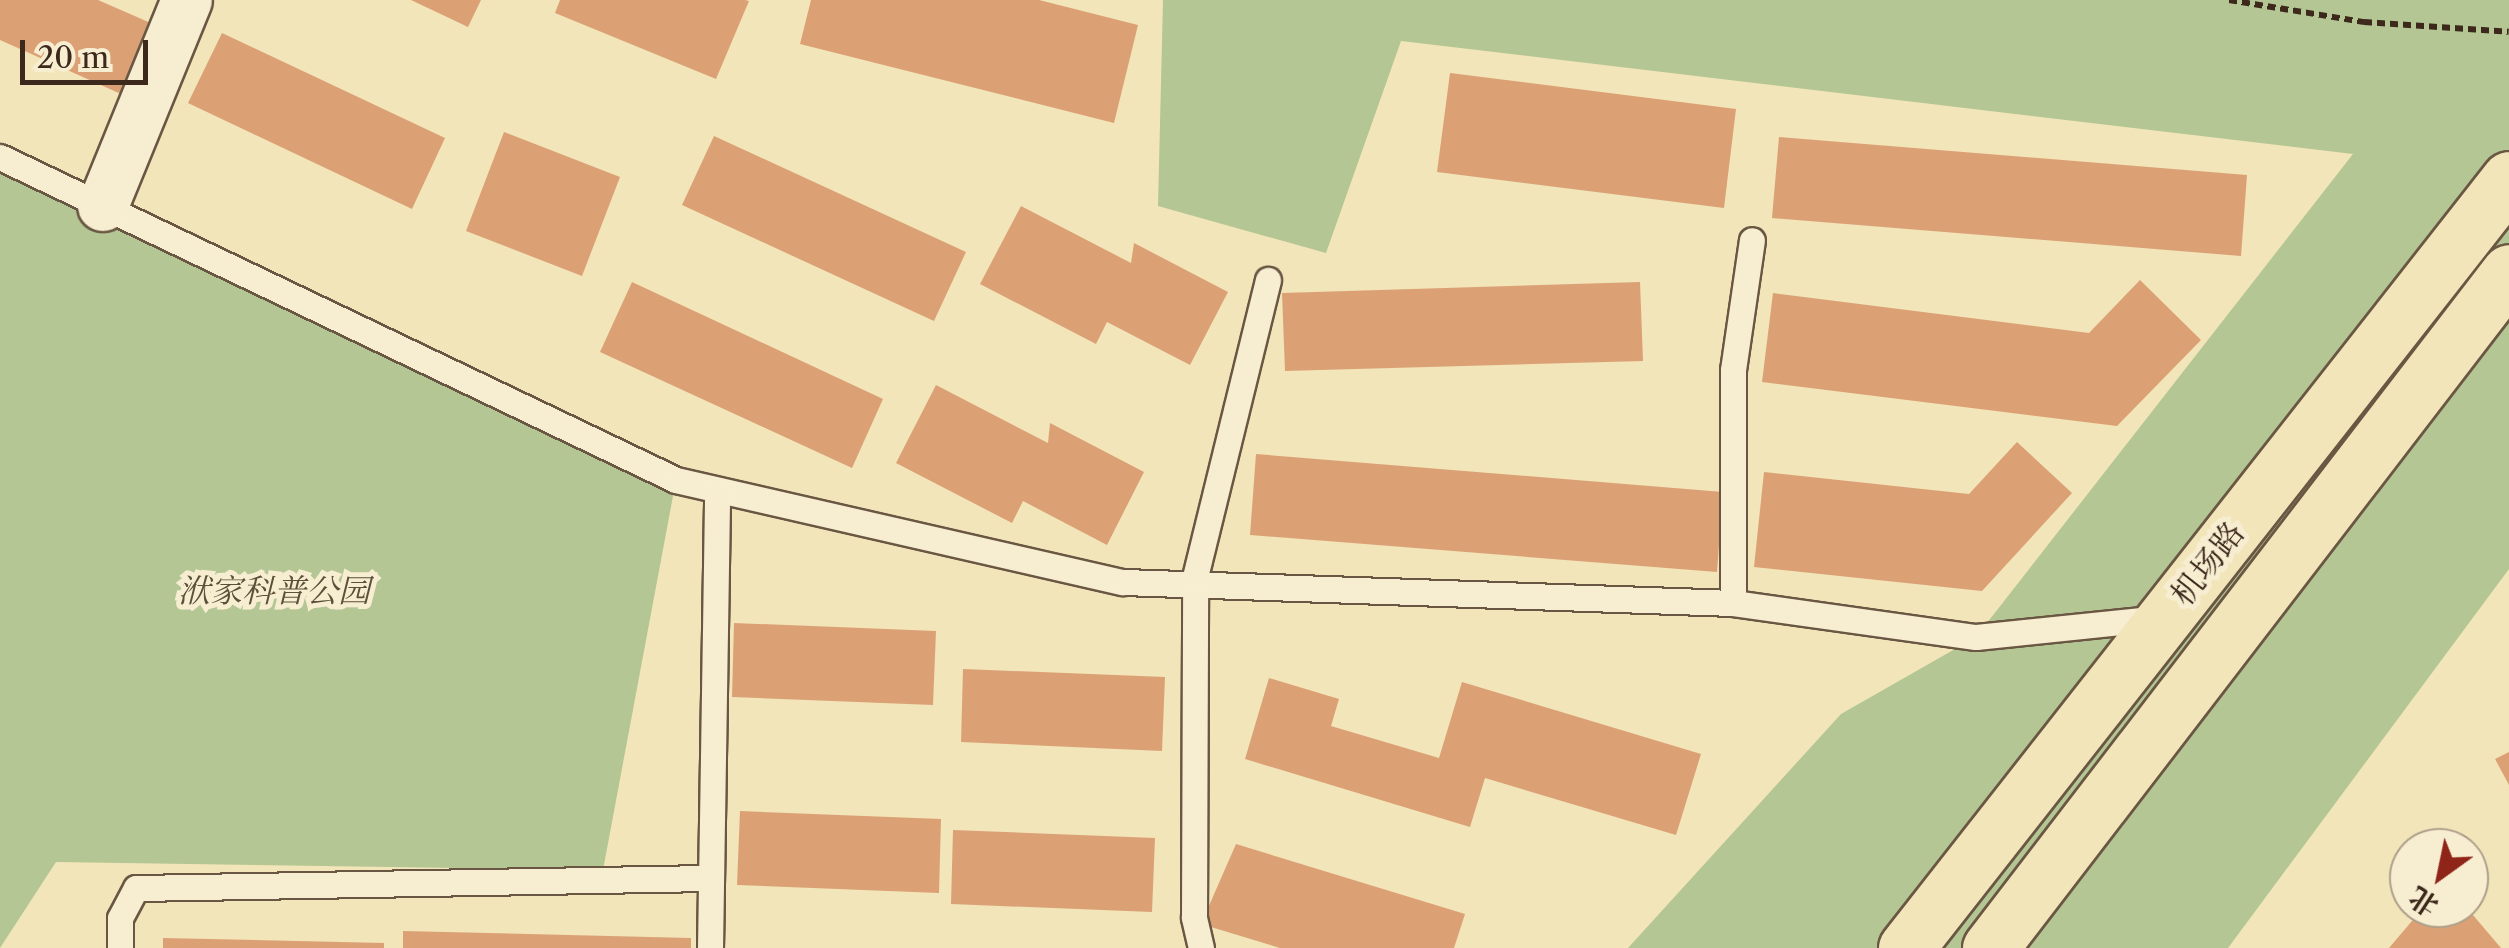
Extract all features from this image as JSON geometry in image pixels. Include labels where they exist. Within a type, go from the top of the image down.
[{"type":"main road","name":"机场路","points":[[1906,948],[2509,179]]},
{"type":"main road","name":"机场路","points":[[1990,948],[2509,272]]},
{"type":"street","points":[[103,206],[188,0]]},
{"type":"lane","points":[[0,156],[676,480],[1122,582],[1733,603],[1976,638],[2166,618]]},
{"type":"lane","points":[[1733,603],[1733,370],[1752,240]]},
{"type":"lane","points":[[1202,948],[1194,917],[1194,585],[1268,280]]},
{"type":"lane","points":[[710,948],[717,490]]},
{"type":"lane","points":[[120,948],[120,918],[136,888],[711,878]]},
{"type":"path","points":[[2229,0],[2364,22],[2509,32]]},
{"type":"green space","points":[[1163,0],[2509,0],[2509,569],[2228,948],[1628,948],[1841,714],[1976,637],[2353,154],[1401,41],[1326,253],[1158,206]]},
{"type":"green space","name":"洑家科普公园","points":[[0,156],[676,480],[603,870],[56,862],[0,948]]},
{"type":"building","points":[[0,0],[98,0],[153,24],[121,94],[0,40]]},
{"type":"building","points":[[411,0],[481,0],[468,27]]},
{"type":"building","points":[[560,0],[749,1],[716,79],[555,13]]},
{"type":"building","points":[[811,0],[1039,0],[1138,25],[1114,123],[800,44]]},
{"type":"building","points":[[222,33],[445,138],[412,209],[188,103]]},
{"type":"building","points":[[1450,73],[1736,109],[1724,208],[1437,172]]},
{"type":"building","points":[[504,132],[620,177],[582,276],[466,231]]},
{"type":"building","points":[[714,136],[966,252],[934,321],[682,205]]},
{"type":"building","points":[[1779,137],[2247,175],[2241,256],[1772,218]]},
{"type":"building","points":[[1021,206],[1131,263],[1134,243],[1228,292],[1190,365],[1107,322],[1096,344],[980,284]]},
{"type":"building","points":[[2140,280],[2201,340],[2117,426],[1762,382],[1773,293],[2089,333]]},
{"type":"building","points":[[632,282],[883,399],[852,468],[600,352]]},
{"type":"building","points":[[1640,282],[1643,361],[1285,371],[1282,293]]},
{"type":"building","points":[[936,385],[1048,443],[1050,423],[1144,472],[1107,545],[1023,501],[1012,523],[896,463]]},
{"type":"building","points":[[2017,442],[2072,493],[1982,591],[1754,567],[1764,472],[1969,494]]},
{"type":"building","points":[[1256,454],[1723,492],[1717,572],[1250,535]]},
{"type":"building","points":[[734,623],[936,631],[933,705],[732,697]]},
{"type":"building","points":[[963,669],[1165,677],[1162,751],[961,742]]},
{"type":"building","points":[[1269,678],[1339,699],[1331,726],[1439,758],[1462,682],[1701,754],[1676,835],[1485,778],[1470,827],[1245,759]]},
{"type":"building","points":[[2509,752],[2509,785],[2495,759]]},
{"type":"building","points":[[740,811],[941,819],[939,893],[737,885]]},
{"type":"building","points":[[953,830],[1155,838],[1152,912],[951,904]]},
{"type":"building","points":[[1236,844],[1465,914],[1454,948],[1280,948],[1201,924]]},
{"type":"building","points":[[2406,928],[2484,928],[2501,948],[2389,948]]},
{"type":"building","points":[[403,931],[691,938],[691,948],[403,948]]},
{"type":"building","points":[[163,938],[384,943],[384,948],[163,948]]}]
